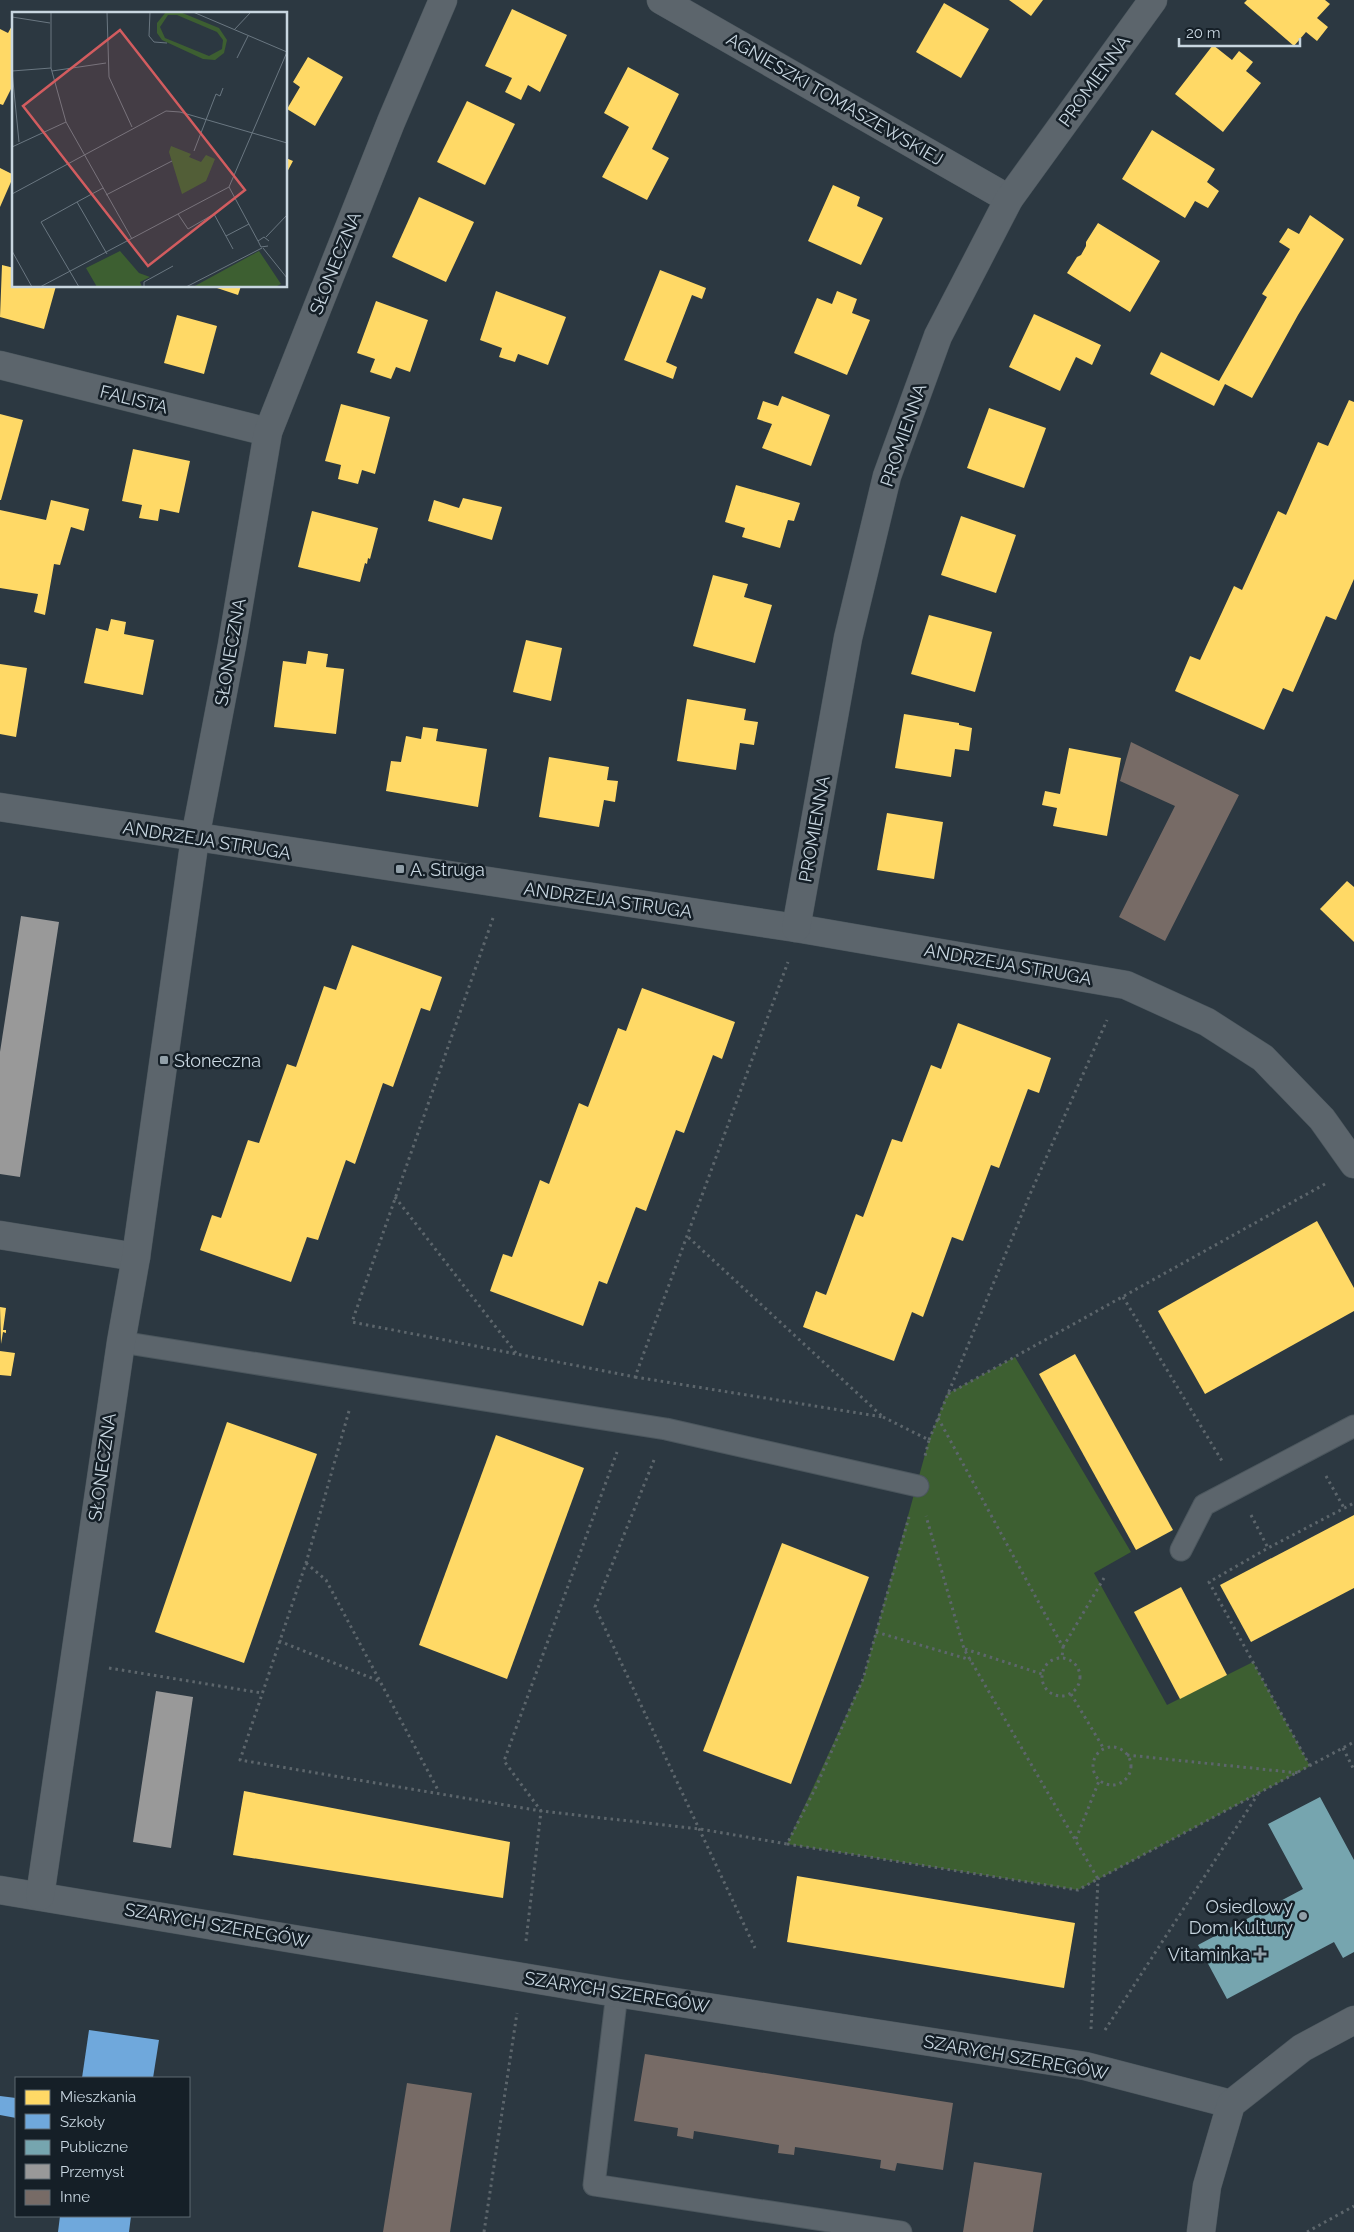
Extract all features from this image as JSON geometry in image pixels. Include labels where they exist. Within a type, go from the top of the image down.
[{"type":"street","name":"SŁONECZNA","points":[[40,1896],[121,1342],[136,1257],[196,838],[232,645],[268,432],[390,122],[443,0]]},
{"type":"street","name":"AGNIESZKI TOMASZEWSKIEJ","points":[[661,0],[1008,199]]},
{"type":"street","name":"PROMIENNA","points":[[796,928],[848,638],[887,476],[938,336],[1008,199],[1153,0]]},
{"type":"street","name":"FALISTA","points":[[0,364],[268,432]]},
{"type":"street","name":"ANDRZEJA STRUGA","points":[[0,807],[796,928],[1126,985],[1208,1022],[1263,1058],[1322,1119],[1354,1164]]},
{"type":"street","points":[[0,1235],[136,1257]]},
{"type":"street","name":"SZARYCH SZEREGÓW","points":[[0,1890],[617,1992],[1084,2066],[1231,2104]]},
{"type":"street","points":[[1200,2232],[1207,2186],[1231,2104],[1302,2048],[1354,2020]]},
{"type":"lane","points":[[121,1342],[666,1429],[918,1486]]},
{"type":"lane","points":[[1181,1550],[1204,1505],[1354,1426]]},
{"type":"lane","points":[[617,1992],[594,2185],[901,2232]]},
{"type":"path","points":[[493,918],[352,1322],[635,1377],[883,1417]]},
{"type":"path","points":[[635,1377],[789,959]]},
{"type":"path","points":[[787,1844],[816,1786],[863,1679],[918,1486],[929,1440],[1031,1192],[1108,1020]]},
{"type":"path","points":[[947,1394],[1325,1184]]},
{"type":"path","points":[[395,1197],[516,1354]]},
{"type":"path","points":[[686,1236],[883,1417],[929,1440]]},
{"type":"path","points":[[1123,1297],[1238,1487],[1268,1548]]},
{"type":"path","points":[[358,1380],[306,1563],[240,1760],[541,1811],[700,1829],[1078,1890],[1354,1742]]},
{"type":"path","points":[[938,1417],[1063,1647]]},
{"type":"path","points":[[526,1941],[541,1811],[504,1761],[628,1424]]},
{"type":"path","points":[[666,1429],[594,1607],[755,1948]]},
{"type":"path","points":[[918,1486],[964,1648],[1098,1879],[1091,2029]]},
{"type":"path","points":[[1310,1766],[1209,1582],[1268,1548],[1354,1503]]},
{"type":"path","points":[[306,1563],[326,1580],[439,1793]]},
{"type":"path","points":[[1062,1658],[1063,1647],[1104,1578]]},
{"type":"path","points":[[876,1632],[971,1661]]},
{"type":"path","points":[[279,1641],[379,1681]]},
{"type":"path","points":[[964,1648],[1042,1674]]},
{"type":"path","points":[[1062,1658],[1074,1663],[1080,1675],[1078,1687],[1071,1694],[1056,1696],[1051,1694],[1042,1684],[1042,1674],[1045,1666],[1050,1661],[1062,1658]]},
{"type":"path","points":[[104,1667],[262,1694]]},
{"type":"path","points":[[1071,1694],[1104,1749]]},
{"type":"path","points":[[1120,1748],[1127,1755],[1131,1769],[1125,1781],[1114,1786],[1098,1781],[1093,1773],[1093,1760],[1104,1749],[1120,1748]]},
{"type":"path","points":[[1343,1748],[1354,1770]]},
{"type":"path","points":[[1127,1755],[1299,1773]]},
{"type":"path","points":[[1076,1840],[1098,1781]]},
{"type":"path","points":[[1104,2030],[1258,1794]]},
{"type":"path","points":[[484,2232],[518,2009]]},
{"type":"path","points":[[1307,2232],[1354,2206]]},
{"type":"green space","points":[[1015,1357],[1131,1552],[1094,1573],[1167,1705],[1253,1662],[1310,1766],[1078,1890],[787,1844],[863,1679],[929,1440],[947,1394]]},
{"type":"building: Mieszkania","points":[[1009,0],[1043,0],[1031,16]]},
{"type":"building: Mieszkania","points":[[1247,0],[1325,0],[1330,4],[1317,18],[1328,27],[1317,41],[1306,32],[1294,46],[1244,3]]},
{"type":"building: Mieszkania","points":[[944,3],[989,29],[961,78],[916,52]]},
{"type":"building: Mieszkania","points":[[512,9],[567,35],[540,92],[528,85],[521,100],[505,92],[512,78],[485,66]]},
{"type":"building: Mieszkania","points":[[12,26],[12,87],[3,105],[0,104],[0,29],[8,33]]},
{"type":"building: Mieszkania","points":[[1213,45],[1232,60],[1239,51],[1253,62],[1246,71],[1261,83],[1223,132],[1175,94]]},
{"type":"building: Mieszkania","points":[[308,57],[343,77],[315,126],[288,110],[300,87],[293,82]]},
{"type":"building: Mieszkania","points":[[628,67],[679,94],[652,149],[669,158],[647,200],[602,177],[629,127],[604,113]]},
{"type":"building: Mieszkania","points":[[467,101],[515,124],[485,185],[437,162]]},
{"type":"building: Mieszkania","points":[[1152,130],[1215,169],[1207,182],[1219,191],[1208,208],[1195,201],[1185,218],[1122,179]]},
{"type":"building: Mieszkania","points":[[288,159],[293,161],[288,170]]},
{"type":"building: Mieszkania","points":[[0,168],[12,174],[12,180],[0,207]]},
{"type":"building: Mieszkania","points":[[833,185],[860,197],[857,206],[883,218],[861,265],[808,241]]},
{"type":"building: Mieszkania","points":[[419,197],[474,222],[446,282],[392,257]]},
{"type":"building: Mieszkania","points":[[1310,215],[1344,239],[1298,315],[1252,398],[1225,384],[1214,406],[1150,374],[1161,352],[1219,381],[1267,297],[1262,294],[1290,249],[1279,242],[1288,228],[1299,234]]},
{"type":"building: Mieszkania","points":[[1098,223],[1160,261],[1130,312],[1067,273],[1077,257],[1081,255],[1086,242]]},
{"type":"building: Mieszkania","points":[[2,265],[12,268],[12,288],[55,288],[44,329],[0,317]]},
{"type":"building: Mieszkania","points":[[660,270],[706,288],[702,299],[692,295],[666,362],[677,367],[673,379],[624,360]]},
{"type":"building: Mieszkania","points":[[217,288],[240,288],[238,295]]},
{"type":"building: Mieszkania","points":[[496,291],[566,317],[548,365],[518,354],[515,362],[499,357],[502,348],[480,340]]},
{"type":"building: Mieszkania","points":[[837,291],[857,299],[852,313],[870,320],[847,375],[794,353],[817,298],[832,304]]},
{"type":"building: Mieszkania","points":[[376,301],[428,320],[410,372],[396,367],[391,379],[370,372],[375,359],[357,353]]},
{"type":"building: Mieszkania","points":[[1034,314],[1101,345],[1092,365],[1076,357],[1060,391],[1009,367]]},
{"type":"building: Mieszkania","points":[[177,315],[217,326],[204,374],[164,363]]},
{"type":"building: Mieszkania","points":[[782,396],[830,415],[811,466],[762,448],[772,424],[757,419],[763,401],[778,406]]},
{"type":"building: Mieszkania","points":[[1349,400],[1354,402],[1354,579],[1336,620],[1326,616],[1293,692],[1283,688],[1264,730],[1175,691],[1190,656],[1200,660],[1234,586],[1242,590],[1278,511],[1286,515],[1318,442],[1328,446]]},
{"type":"building: Mieszkania","points":[[341,404],[390,417],[375,474],[362,470],[358,484],[338,479],[341,465],[325,461]]},
{"type":"building: Mieszkania","points":[[989,408],[1046,428],[1024,488],[967,468]]},
{"type":"building: Mieszkania","points":[[0,414],[23,420],[1,500],[0,500]]},
{"type":"building: Mieszkania","points":[[133,449],[190,461],[179,513],[160,509],[158,521],[139,518],[142,505],[122,501]]},
{"type":"building: Mieszkania","points":[[736,485],[800,503],[794,521],[788,520],[780,548],[742,537],[745,528],[725,522]]},
{"type":"building: Mieszkania","points":[[463,498],[502,507],[492,540],[428,521],[434,500],[459,508]]},
{"type":"building: Mieszkania","points":[[51,500],[89,509],[84,531],[71,527],[60,565],[54,564],[45,615],[34,612],[38,594],[0,588],[0,510],[46,520]]},
{"type":"building: Mieszkania","points":[[312,511],[378,528],[370,559],[368,558],[367,564],[365,563],[360,582],[298,567]]},
{"type":"building: Mieszkania","points":[[961,516],[1016,535],[996,593],[941,575]]},
{"type":"building: Mieszkania","points":[[713,575],[748,584],[744,597],[772,605],[755,663],[693,646]]},
{"type":"building: Mieszkania","points":[[929,615],[992,632],[975,692],[911,674]]},
{"type":"building: Mieszkania","points":[[111,619],[126,622],[124,634],[154,640],[143,695],[84,683],[96,628],[108,631]]},
{"type":"building: Mieszkania","points":[[526,640],[562,648],[551,701],[513,692]]},
{"type":"building: Mieszkania","points":[[308,651],[328,654],[326,667],[344,669],[336,734],[274,727],[283,661],[306,664]]},
{"type":"building: Mieszkania","points":[[0,664],[27,668],[16,737],[0,734]]},
{"type":"building: Mieszkania","points":[[687,699],[746,709],[744,720],[758,722],[754,745],[740,743],[736,770],[677,761]]},
{"type":"building: Mieszkania","points":[[904,714],[959,723],[959,725],[972,728],[969,751],[955,749],[951,777],[895,768]]},
{"type":"building: Mieszkania","points":[[423,727],[438,729],[436,741],[487,749],[478,807],[386,791],[391,761],[401,762],[406,736],[421,739]]},
{"type":"building: Mieszkania","points":[[1069,748],[1121,758],[1107,836],[1053,826],[1057,808],[1042,805],[1045,791],[1060,794]]},
{"type":"building: Mieszkania","points":[[549,757],[609,767],[607,780],[618,781],[615,802],[604,800],[599,827],[539,817]]},
{"type":"building: Mieszkania","points":[[887,813],[943,822],[934,879],[877,870]]},
{"type":"building: Mieszkania","points":[[1347,881],[1354,887],[1354,942],[1320,909]]},
{"type":"building: Mieszkania","points":[[352,945],[442,977],[430,1011],[421,1008],[393,1087],[383,1083],[355,1164],[346,1160],[318,1240],[307,1237],[291,1282],[200,1250],[212,1215],[221,1218],[248,1140],[259,1143],[287,1064],[296,1067],[324,986],[336,990]]},
{"type":"building: Mieszkania","points":[[642,988],[735,1022],[722,1059],[713,1055],[684,1133],[676,1130],[646,1211],[636,1207],[607,1284],[599,1281],[583,1326],[490,1291],[503,1254],[512,1257],[540,1180],[549,1184],[579,1103],[588,1107],[618,1028],[626,1031]]},
{"type":"building: Mieszkania","points":[[958,1023],[1051,1058],[1039,1093],[1028,1089],[999,1168],[991,1165],[963,1241],[952,1237],[923,1317],[912,1312],[894,1361],[803,1327],[816,1291],[826,1295],[856,1214],[863,1217],[892,1139],[902,1142],[931,1065],[941,1069]]},
{"type":"building: Mieszkania","points":[[1317,1221],[1354,1288],[1354,1311],[1205,1394],[1158,1311]]},
{"type":"building: Mieszkania","points":[[0,1307],[6,1308],[3,1330],[6,1330],[6,1333],[3,1332],[1,1344]]},
{"type":"building: Mieszkania","points":[[0,1351],[15,1353],[11,1376],[0,1375]]},
{"type":"building: Mieszkania","points":[[1075,1354],[1173,1530],[1136,1550],[1039,1374]]},
{"type":"building: Mieszkania","points":[[227,1422],[317,1454],[244,1663],[155,1632]]},
{"type":"building: Mieszkania","points":[[496,1435],[584,1468],[507,1679],[419,1645]]},
{"type":"building: Mieszkania","points":[[1354,1515],[1354,1588],[1251,1642],[1220,1585]]},
{"type":"building: Mieszkania","points":[[782,1543],[869,1577],[791,1784],[703,1751]]},
{"type":"building: Mieszkania","points":[[1181,1587],[1227,1675],[1180,1699],[1134,1612]]},
{"type":"building: Mieszkania","points":[[244,1791],[510,1842],[503,1898],[233,1855]]},
{"type":"building: Mieszkania","points":[[797,1876],[1075,1923],[1064,1988],[787,1942]]},
{"type":"building: Szkoły","points":[[89,2030],[159,2040],[153,2077],[82,2077]]},
{"type":"building: Szkoły","points":[[0,2096],[15,2098],[15,2118],[0,2115]]},
{"type":"building: Szkoły","points":[[60,2217],[131,2217],[129,2232],[58,2232]]},
{"type":"building: Publiczne","name":"Osiedlowy Dom Kultury","points":[[1320,1797],[1354,1860],[1354,1952],[1343,1958],[1334,1942],[1227,1999],[1198,1945],[1303,1889],[1268,1824]]},
{"type":"building: Przemysł","points":[[21,916],[59,922],[20,1177],[0,1174],[0,1052]]},
{"type":"building: Przemysł","points":[[156,1691],[193,1697],[171,1848],[133,1842]]},
{"type":"building: Inne","points":[[1131,742],[1239,795],[1165,941],[1119,917],[1175,806],[1120,781]]},
{"type":"building: Inne","points":[[645,2054],[953,2103],[943,2170],[897,2163],[895,2171],[880,2168],[881,2160],[795,2147],[794,2155],[778,2153],[779,2145],[694,2131],[693,2139],[677,2136],[678,2128],[634,2121]]},
{"type":"building: Inne","points":[[407,2083],[472,2093],[450,2232],[383,2232]]},
{"type":"building: Inne","points":[[974,2162],[1042,2173],[1033,2232],[963,2232]]},
{"type":"place","name":"A. Struga","points":[[400,869]]},
{"type":"place","name":"Słoneczna","points":[[164,1060]]},
{"type":"place","name":"Osiedlowy Dom Kultury","points":[[1303,1916]]},
{"type":"place","name":"Vitaminka","points":[[1260,1954]]}]
